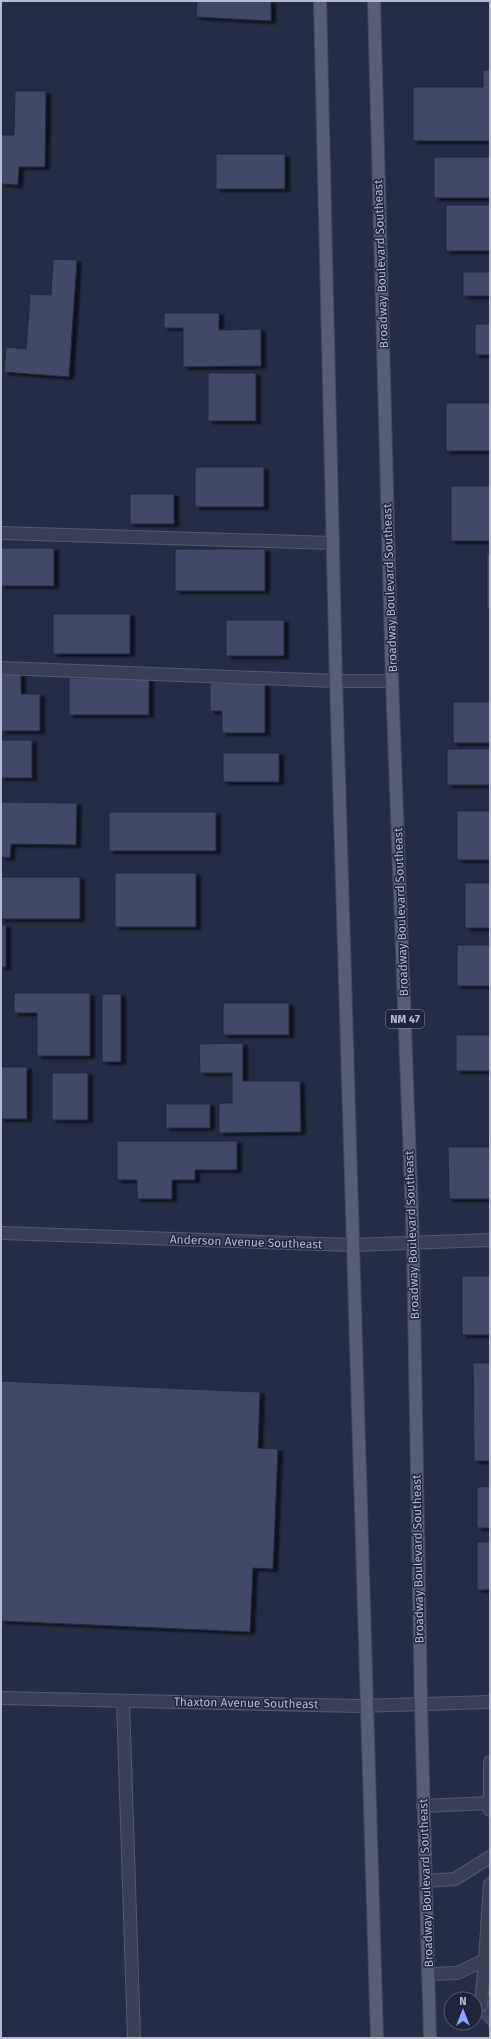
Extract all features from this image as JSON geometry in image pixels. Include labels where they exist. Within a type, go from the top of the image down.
[{"type":"main road","points":[[320,1],[332,544],[377,2038]]},
{"type":"main road","name":"Broadway Boulevard Southeast","points":[[374,1],[392,681],[414,1243],[423,1806],[430,2038]]},
{"type":"street","points":[[1,533],[332,544]]},
{"type":"street","points":[[1,668],[336,681],[392,681]]},
{"type":"street","name":"Anderson Avenue Southeast","points":[[1,1233],[352,1246],[490,1240]]},
{"type":"street","name":"Thaxton Avenue Southeast","points":[[1,1698],[366,1706],[490,1702]]},
{"type":"street","points":[[123,1701],[134,2038]]},
{"type":"street","points":[[490,1762],[490,1810]]},
{"type":"street","points":[[423,1806],[490,1802]]},
{"type":"street","points":[[426,1881],[455,1879],[490,1857]]},
{"type":"street","points":[[483,1993],[488,1963],[490,1884]]},
{"type":"street","points":[[428,1974],[457,1973],[488,1963]]},
{"type":"building","points":[[197,1],[271,1],[271,21],[196,17]]},
{"type":"building","points":[[483,70],[490,70],[490,141],[413,141],[413,87],[483,87]]},
{"type":"building","points":[[15,91],[46,91],[45,167],[19,167],[18,185],[1,184],[1,135],[14,135]]},
{"type":"building","points":[[216,154],[285,154],[285,189],[216,189]]},
{"type":"building","points":[[434,157],[490,157],[490,198],[434,198]]},
{"type":"building","points":[[446,205],[490,205],[490,251],[446,251]]},
{"type":"building","points":[[53,259],[77,260],[69,377],[4,372],[6,347],[26,349],[30,294],[51,295]]},
{"type":"building","points":[[463,272],[490,272],[490,296],[463,296]]},
{"type":"building","points":[[164,313],[219,313],[219,330],[261,329],[261,366],[183,367],[183,328],[164,328]]},
{"type":"building","points":[[475,324],[490,324],[490,355],[475,355]]},
{"type":"building","points":[[208,373],[256,373],[256,421],[208,421]]},
{"type":"building","points":[[446,403],[490,403],[490,451],[446,451]]},
{"type":"building","points":[[195,467],[264,467],[264,507],[195,507]]},
{"type":"building","points":[[451,486],[490,486],[490,541],[451,541]]},
{"type":"building","points":[[130,494],[174,494],[174,524],[130,524]]},
{"type":"building","points":[[1,548],[54,548],[54,586],[1,586]]},
{"type":"building","points":[[175,549],[265,549],[265,591],[175,591]]},
{"type":"building","points":[[487,553],[490,553],[490,609],[487,609]]},
{"type":"building","points":[[53,614],[130,614],[130,654],[53,654]]},
{"type":"building","points":[[226,620],[284,620],[284,656],[226,656]]},
{"type":"building","points":[[1,674],[21,674],[21,694],[40,694],[40,731],[1,731]]},
{"type":"building","points":[[69,678],[149,678],[149,715],[69,715]]},
{"type":"building","points":[[210,683],[265,683],[265,733],[222,733],[222,711],[210,711]]},
{"type":"building","points":[[453,702],[490,702],[490,743],[453,743]]},
{"type":"building","points":[[1,740],[32,740],[32,778],[1,778]]},
{"type":"building","points":[[447,749],[490,749],[490,785],[447,785]]},
{"type":"building","points":[[223,753],[279,753],[279,782],[223,782]]},
{"type":"building","points":[[1,802],[77,803],[76,845],[11,844],[10,858],[1,857]]},
{"type":"building","points":[[457,811],[490,811],[490,860],[457,860]]},
{"type":"building","points":[[109,812],[216,812],[216,851],[109,851]]},
{"type":"building","points":[[115,873],[196,873],[196,927],[115,927]]},
{"type":"building","points":[[1,877],[80,877],[80,919],[1,919]]},
{"type":"building","points":[[465,883],[490,883],[490,928],[465,928]]},
{"type":"building","points":[[1,925],[6,925],[6,967],[1,967]]},
{"type":"building","points":[[457,945],[490,945],[490,986],[457,986]]},
{"type":"building","points":[[14,993],[90,993],[90,1056],[37,1056],[37,1013],[14,1013]]},
{"type":"building","points":[[102,994],[121,994],[121,1062],[102,1062]]},
{"type":"building","points":[[223,1003],[289,1003],[289,1035],[223,1035]]},
{"type":"building","points":[[456,1035],[490,1035],[490,1071],[456,1071]]},
{"type":"building","points":[[243,1043],[243,1081],[300,1081],[301,1132],[219,1133],[219,1103],[232,1103],[232,1073],[200,1073],[199,1044]]},
{"type":"building","points":[[1,1067],[27,1067],[27,1119],[1,1119]]},
{"type":"building","points":[[52,1073],[88,1073],[88,1120],[52,1120]]},
{"type":"building","points":[[166,1104],[210,1104],[210,1128],[166,1128]]},
{"type":"building","points":[[489,1134],[490,1199],[449,1199],[448,1147],[489,1147]]},
{"type":"building","points":[[117,1141],[237,1141],[237,1170],[195,1170],[195,1180],[172,1180],[172,1199],[137,1199],[137,1180],[117,1180]]},
{"type":"building","points":[[462,1276],[490,1276],[490,1335],[462,1335]]},
{"type":"building","points":[[473,1363],[490,1363],[490,1461],[474,1461]]},
{"type":"building","points":[[1,1381],[260,1392],[258,1448],[278,1449],[273,1569],[253,1568],[250,1632],[1,1621]]},
{"type":"building","points":[[490,1486],[490,1528],[477,1528],[477,1487]]},
{"type":"building","points":[[477,1542],[490,1542],[490,1590],[477,1590]]},
{"type":"building","points":[[490,1998],[490,2029],[483,2021],[483,2004]]},
{"type":"tunnel","points":[[483,2007],[490,2016]]}]
